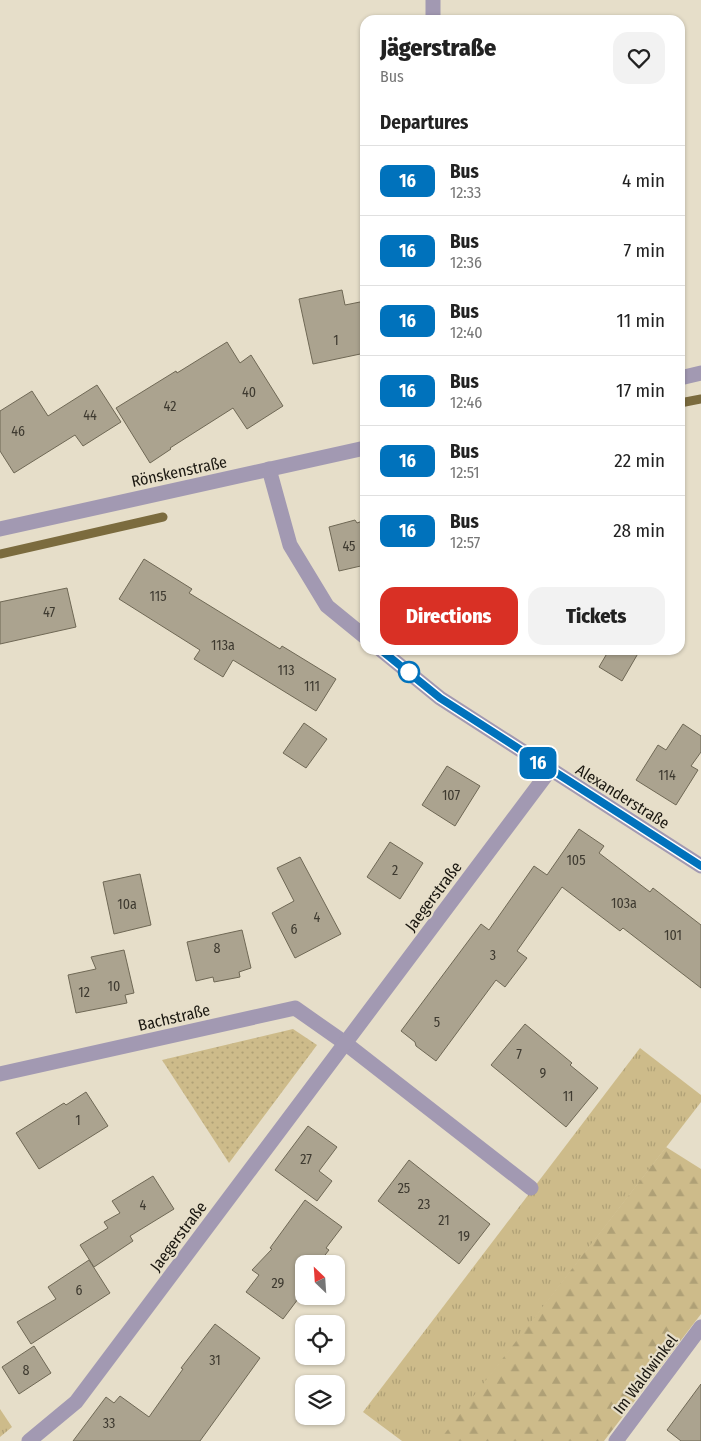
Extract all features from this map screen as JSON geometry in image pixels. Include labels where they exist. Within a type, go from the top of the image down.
[{"type":"street","points":[[433,0],[433,15]]},
{"type":"street","points":[[685,377],[701,373]]},
{"type":"street","name":"Rönskenstraße","points":[[0,529],[360,449]]},
{"type":"street","points":[[269,469],[290,545],[327,606],[360,633]]},
{"type":"street","name":"Alexanderstraße","points":[[387,655],[440,698],[701,866]]},
{"type":"street","name":"Jaegerstraße","points":[[29,1441],[76,1402],[550,770]]},
{"type":"street","name":"Bachstraße","points":[[0,1074],[295,1008],[345,1043]]},
{"type":"street","points":[[345,1043],[531,1188]]},
{"type":"street","name":"Im Waldwinkel","points":[[616,1441],[701,1327]]},
{"type":"green space","points":[[293,1029],[317,1045],[229,1163],[162,1060]]},
{"type":"green space","points":[[640,1048],[701,1095],[701,1102],[440,1441],[402,1441],[363,1412]]},
{"type":"green space","points":[[666,1147],[701,1169],[701,1314],[604,1441],[439,1441]]},
{"type":"green space","points":[[0,1409],[12,1427],[0,1437]]},
{"type":"building","points":[[342,290],[345,305],[360,302],[360,354],[313,364],[299,299]]},
{"type":"building","points":[[227,342],[240,363],[251,355],[283,406],[247,429],[233,408],[150,463],[116,408]]},
{"type":"building","points":[[97,385],[121,422],[83,446],[75,435],[14,473],[0,451],[0,411],[32,391],[48,416]]},
{"type":"building","points":[[355,520],[357,523],[360,522],[360,566],[339,571],[329,527]]},
{"type":"building","points":[[144,559],[192,589],[189,593],[280,649],[282,646],[336,679],[316,711],[233,660],[223,677],[194,659],[200,650],[119,599]]},
{"type":"building","points":[[67,588],[76,627],[0,644],[0,602]]},
{"type":"building","points":[[606,655],[637,655],[622,681],[599,667]]},
{"type":"building","points":[[304,723],[327,739],[306,768],[283,753]]},
{"type":"building","points":[[683,724],[701,736],[701,752],[691,766],[698,770],[676,805],[636,780],[658,745],[666,750]]},
{"type":"building","points":[[447,766],[480,786],[455,826],[422,805]]},
{"type":"building","points":[[579,829],[604,846],[599,853],[650,892],[653,888],[701,925],[701,988],[623,928],[620,931],[562,887],[517,951],[527,958],[505,987],[496,980],[436,1061],[416,1046],[415,1042],[401,1031],[481,924],[489,930],[534,866],[547,875]]},
{"type":"building","points":[[390,842],[423,863],[400,899],[367,877]]},
{"type":"building","points":[[300,857],[341,934],[295,958],[272,913],[294,901],[277,868]]},
{"type":"building","points":[[140,874],[151,925],[114,934],[103,882]]},
{"type":"building","points":[[242,930],[251,968],[239,972],[240,977],[214,982],[213,977],[196,981],[187,942]]},
{"type":"building","points":[[124,950],[134,993],[125,995],[127,1003],[76,1013],[68,975],[96,969],[91,957]]},
{"type":"building","points":[[525,1024],[572,1063],[570,1065],[598,1088],[566,1127],[491,1065]]},
{"type":"building","points":[[86,1092],[108,1126],[39,1169],[16,1133],[64,1103],[66,1105]]},
{"type":"building","points":[[308,1126],[337,1147],[319,1171],[332,1181],[317,1201],[275,1170]]},
{"type":"building","points":[[409,1160],[490,1224],[459,1264],[378,1201]]},
{"type":"building","points":[[153,1176],[174,1209],[130,1236],[133,1241],[94,1267],[80,1245],[108,1228],[104,1222],[120,1213],[112,1201]]},
{"type":"building","points":[[305,1200],[342,1227],[326,1248],[329,1250],[325,1255],[295,1255],[295,1303],[283,1319],[246,1292],[259,1275],[252,1270],[272,1249],[270,1248]]},
{"type":"building","points":[[89,1260],[110,1293],[31,1344],[17,1322],[56,1299],[48,1287]]},
{"type":"building","points":[[215,1324],[260,1358],[200,1441],[73,1441],[106,1397],[114,1403],[120,1396],[149,1417],[183,1369],[181,1368]]},
{"type":"building","points":[[34,1346],[51,1373],[19,1394],[2,1367]]},
{"type":"building","points":[[701,1384],[701,1441],[681,1441],[667,1430]]},
{"type":"waterway","points":[[685,402],[701,399]]},
{"type":"waterway","points":[[0,554],[163,517]]},
{"type":"bus line","name":"16","points":[[387,655],[440,698],[701,866]]}]
